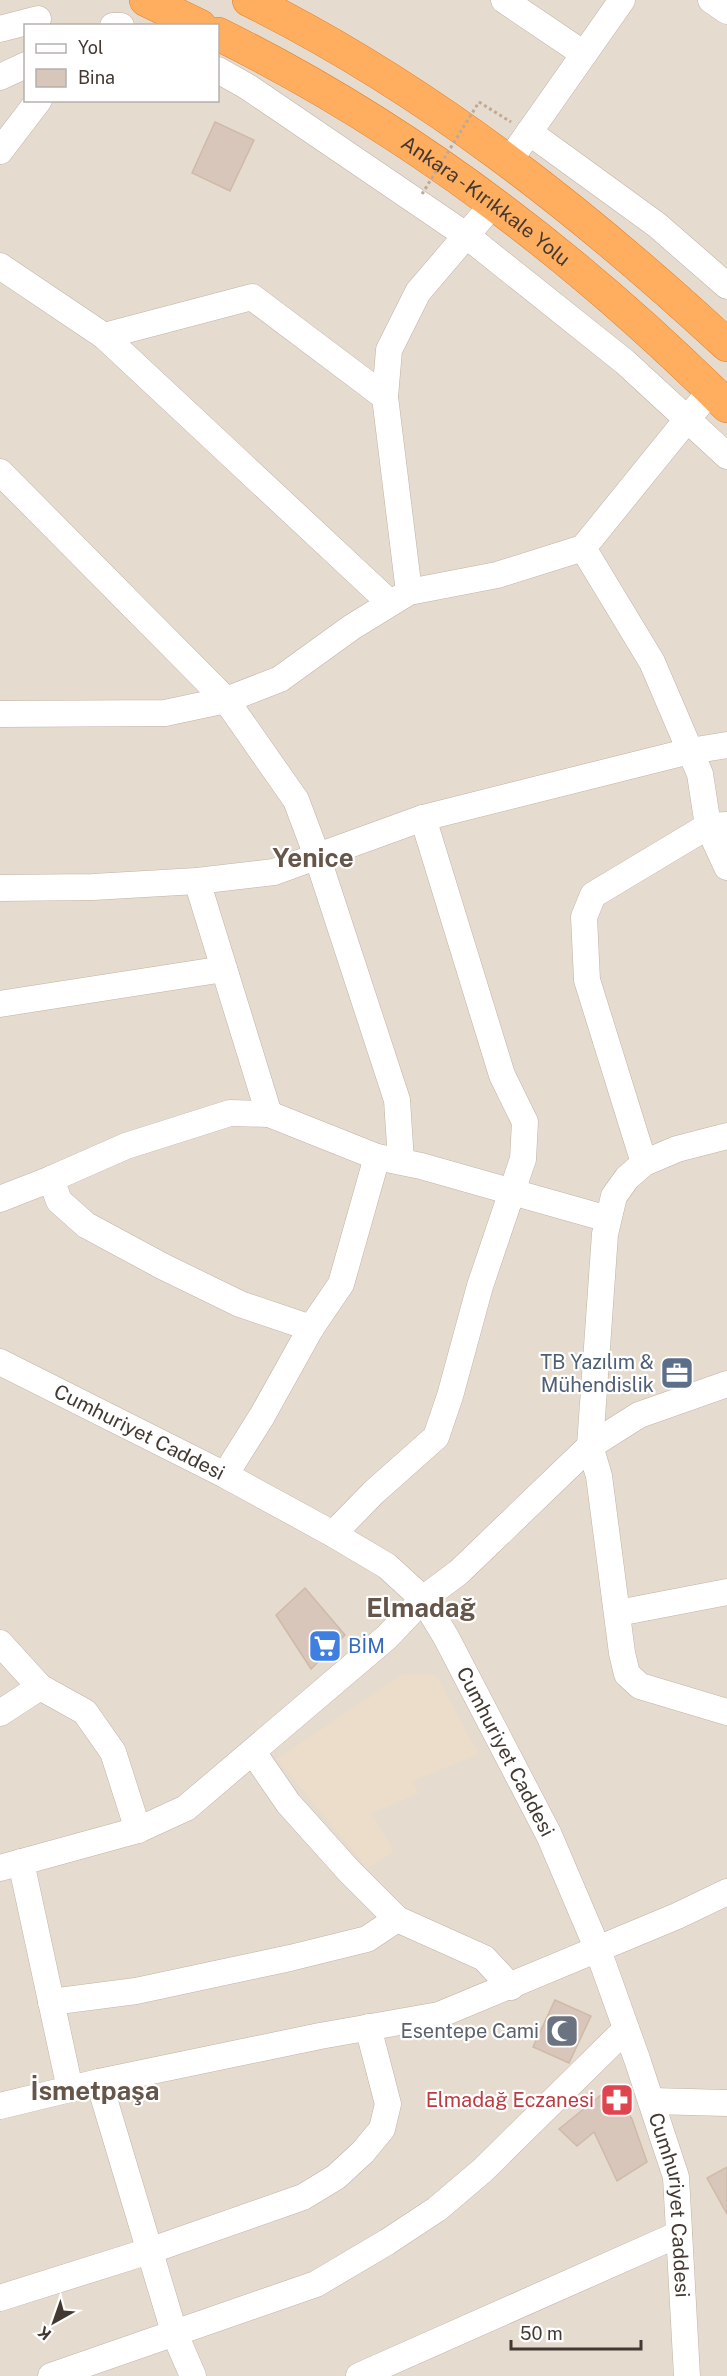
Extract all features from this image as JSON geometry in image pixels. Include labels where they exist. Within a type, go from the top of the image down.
[{"type":"highway","points":[[146,0],[183,22]]},
{"type":"highway","points":[[249,0],[286,18],[405,88],[509,161],[632,258],[727,345]]},
{"type":"highway","name":"Ankara - Kırıkkale Yolu","points":[[219,35],[322,89],[493,204],[607,293],[719,398]]},
{"type":"street","points":[[504,0],[584,54]]},
{"type":"street","points":[[509,161],[522,128],[584,54],[622,0]]},
{"type":"street","points":[[711,0],[727,11]]},
{"type":"street","points":[[0,29],[36,15]]},
{"type":"street","points":[[0,77],[24,66]]},
{"type":"street","points":[[219,71],[248,87],[467,236],[626,362],[727,456]]},
{"type":"street","points":[[0,151],[37,102]]},
{"type":"street","points":[[522,128],[657,225],[727,286]]},
{"type":"street","points":[[399,597],[385,397],[389,350],[418,292],[493,204]]},
{"type":"street","points":[[0,266],[104,336],[399,597]]},
{"type":"street","points":[[104,336],[252,297],[385,397]]},
{"type":"street","points":[[0,714],[165,713],[226,700],[280,679],[399,597],[497,575],[584,548],[687,418],[719,398]]},
{"type":"street","points":[[0,472],[226,700],[296,800],[317,856],[397,1100],[389,1159],[341,1284],[311,1328],[262,1416],[225,1475]]},
{"type":"street","points":[[584,548],[652,662],[700,774],[718,826],[727,867]]},
{"type":"street","points":[[0,888],[93,887],[274,872],[423,818],[690,751],[727,744]]},
{"type":"street","points":[[333,1534],[374,1492],[435,1437],[523,1159],[525,1122],[502,1075],[423,818]]},
{"type":"street","points":[[644,1163],[587,980],[584,917],[593,895],[718,826]]},
{"type":"street","points":[[197,880],[268,1114]]},
{"type":"street","points":[[0,1004],[224,969]]},
{"type":"street","points":[[0,1199],[126,1146],[230,1113],[268,1114],[389,1159],[608,1219]]},
{"type":"street","points":[[727,1136],[677,1149],[644,1163],[627,1178],[614,1196],[605,1234],[590,1446],[599,1476],[622,1653],[627,1674],[640,1686],[727,1712]]},
{"type":"street","points":[[51,1179],[59,1200],[86,1225],[240,1304],[311,1328]]},
{"type":"street","name":"Cumhuriyet Caddesi","points":[[0,1362],[225,1475],[333,1534],[387,1566],[423,1599],[446,1637],[549,1835],[598,1950],[651,2102],[676,2177],[687,2376]]},
{"type":"street","points":[[70,2089],[51,2002],[10,1865],[138,1830],[186,1808],[387,1637],[423,1599],[459,1572],[590,1446],[639,1415],[727,1384]]},
{"type":"street","points":[[618,1613],[727,1592]]},
{"type":"street","points":[[0,1643],[40,1687],[85,1712],[113,1752],[138,1830]]},
{"type":"street","points":[[0,1713],[40,1687]]},
{"type":"street","points":[[253,1752],[288,1803],[349,1871],[397,1918],[484,1958],[511,1987]]},
{"type":"street","points":[[0,2106],[99,2082],[439,2015],[598,1950],[727,1892]]},
{"type":"street","points":[[51,2002],[136,1991],[290,1958],[367,1939],[397,1918]]},
{"type":"street","points":[[0,2298],[150,2251],[303,2197],[336,2177],[363,2152],[382,2129],[388,2104],[368,2028]]},
{"type":"street","points":[[51,2376],[316,2284],[387,2242],[437,2209],[483,2170],[626,2029]]},
{"type":"street","points":[[99,2082],[174,2332],[193,2376]]},
{"type":"street","points":[[651,2102],[727,2103]]},
{"type":"street","points":[[359,2376],[679,2234]]},
{"type":"path","points":[[422,194],[479,102],[522,128]]},
{"type":"shaded area","points":[[0,0],[727,0],[727,2376],[0,2376]]},
{"type":"shaded area","points":[[402,1675],[436,1675],[479,1754],[412,1781],[419,1793],[372,1813],[394,1852],[367,1868],[277,1759]]},
{"type":"building","points":[[215,122],[254,140],[230,191],[192,173]]},
{"type":"building","points":[[305,1588],[345,1635],[311,1669],[276,1615]]},
{"type":"building","name":"Esentepe Cami","points":[[555,2000],[591,2016],[569,2063],[533,2047]]},
{"type":"building","points":[[612,2086],[632,2119],[647,2162],[617,2181],[594,2132],[577,2146],[559,2129]]},
{"type":"building","points":[[727,2167],[727,2214],[707,2178]]},
{"type":"place","name":"TB Yazılım & Mühendislik","points":[[677,1373]]},
{"type":"place","name":"BİM","points":[[325,1646]]},
{"type":"place","name":"Esentepe Cami","points":[[562,2031]]},
{"type":"place","name":"Elmadağ Eczanesi","points":[[617,2100]]},
{"type":"district","name":"Yenice","points":[[313,858]]},
{"type":"district","name":"Elmadağ","points":[[421,1608]]},
{"type":"district","name":"İsmetpaşa","points":[[95,2091]]}]
